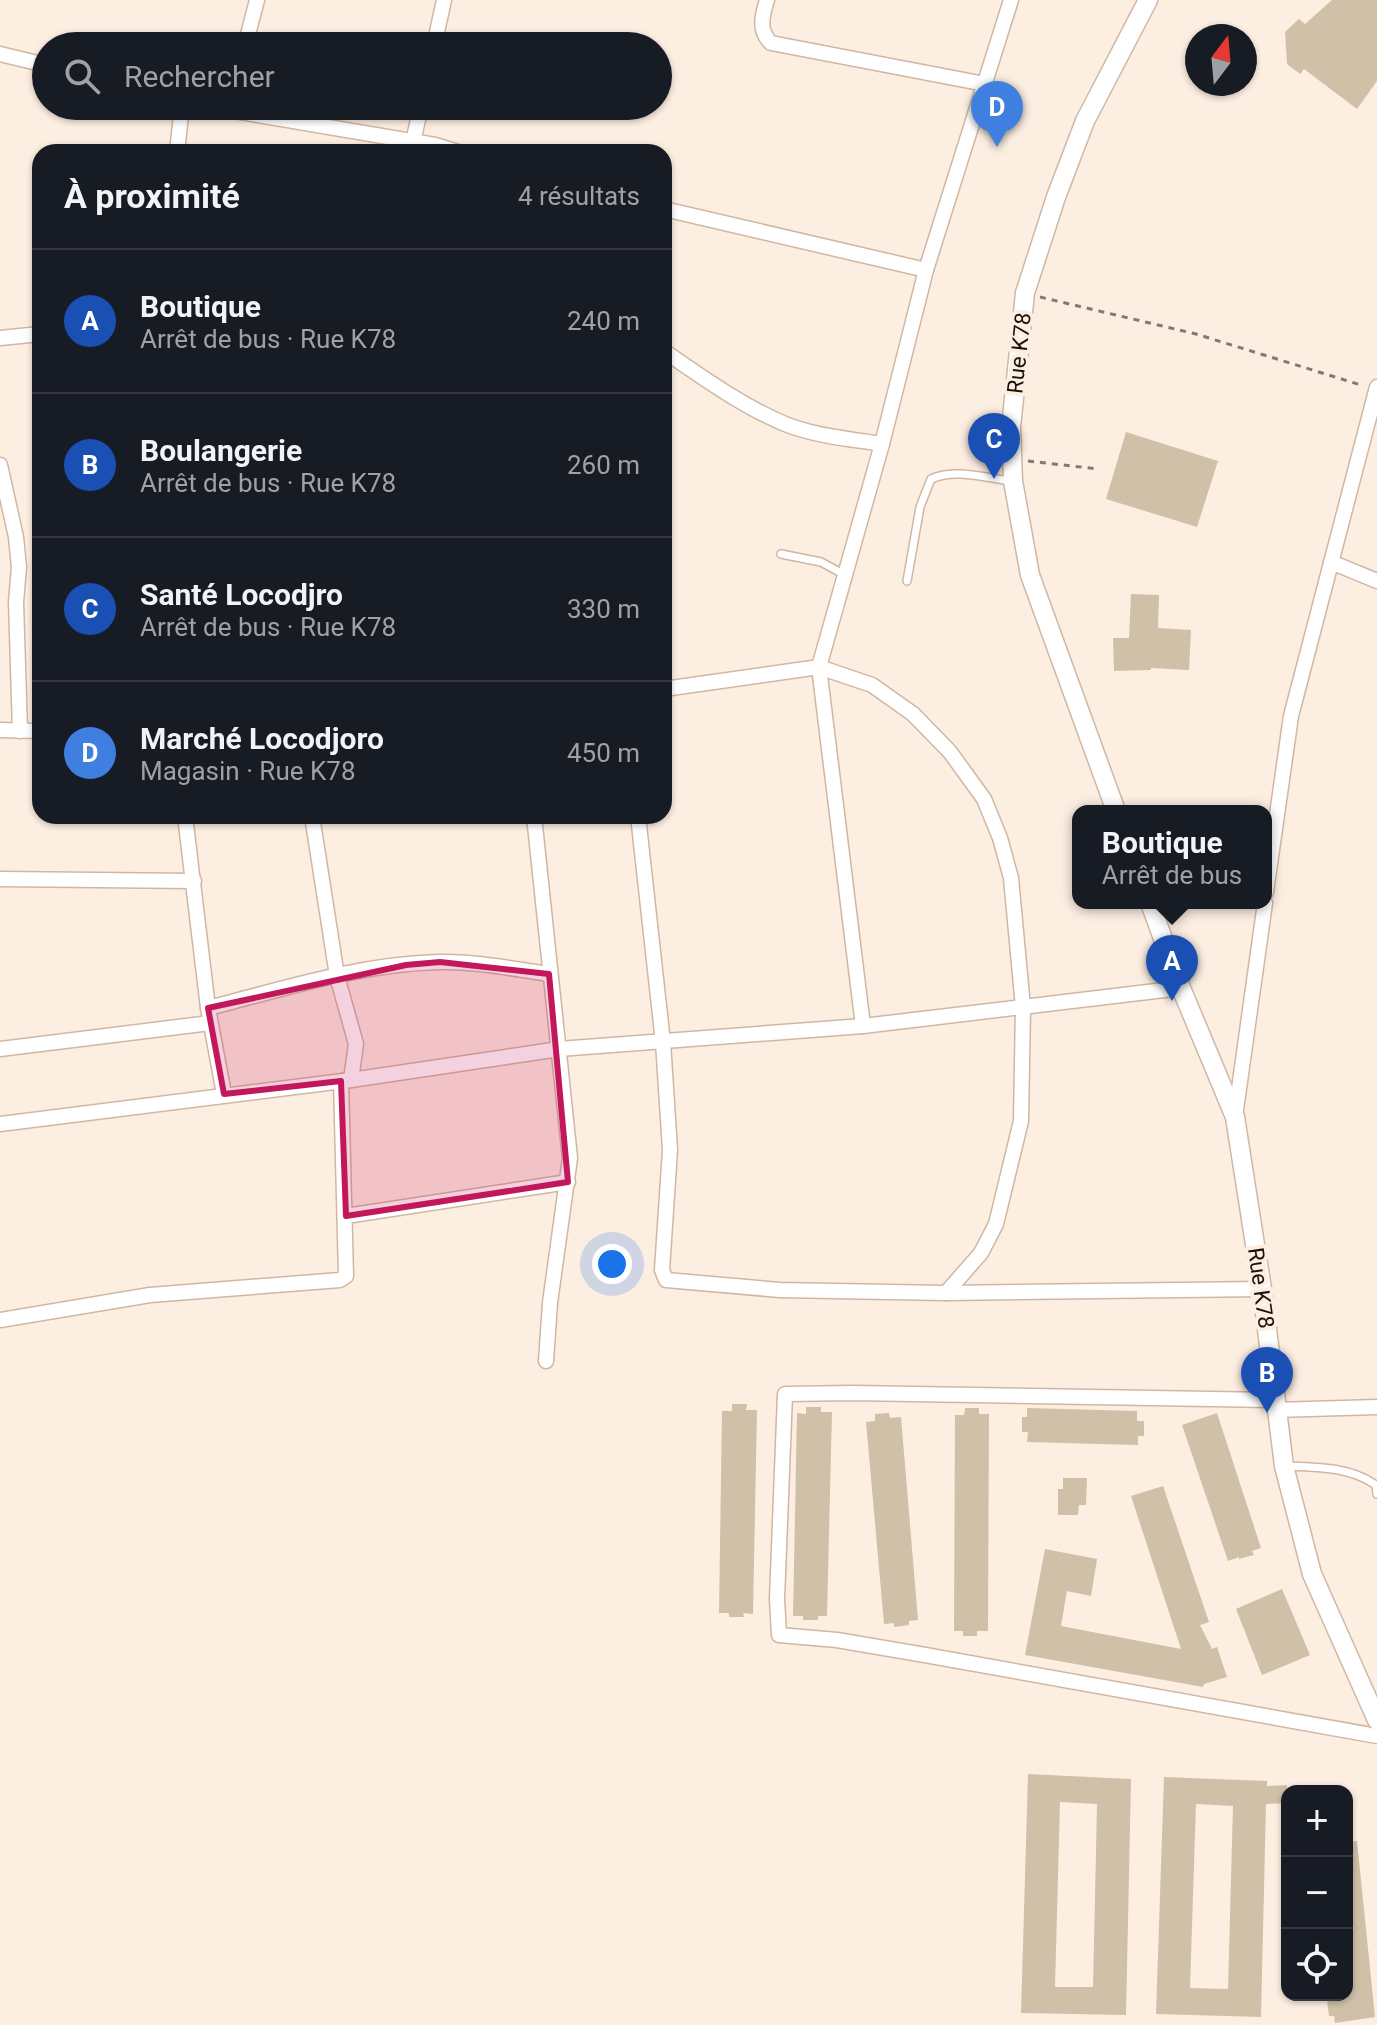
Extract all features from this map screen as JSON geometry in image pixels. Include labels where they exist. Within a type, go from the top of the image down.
[{"type":"street","points":[[249,32],[257,0]]},
{"type":"street","points":[[437,32],[444,0]]},
{"type":"street","points":[[767,0],[762,25],[765,37],[771,43],[985,84]]},
{"type":"street","points":[[863,1026],[819,667],[882,444],[926,270],[1011,0]]},
{"type":"street","name":"Rue K78","points":[[1114,805],[1030,575],[1013,481],[1011,427],[1025,293],[1085,121],[1148,0]]},
{"type":"street","points":[[0,54],[32,62]]},
{"type":"street","points":[[178,144],[180,120]]},
{"type":"street","points":[[291,120],[419,144]]},
{"type":"street","points":[[413,142],[418,120]]},
{"type":"street","points":[[672,211],[926,270]]},
{"type":"street","points":[[0,338],[32,335]]},
{"type":"street","points":[[672,356],[719,388],[785,424],[882,444]]},
{"type":"street","points":[[1272,850],[1291,716],[1377,388]]},
{"type":"street","points":[[0,465],[16,537],[19,567],[16,602],[20,731]]},
{"type":"street","points":[[1331,562],[1377,581]]},
{"type":"street","points":[[672,688],[819,667],[872,685],[913,714],[950,752],[984,799],[1000,838],[1011,878],[1023,1007],[1021,1121],[1012,1165],[991,1234],[981,1253],[946,1293]]},
{"type":"street","points":[[0,730],[32,731]]},
{"type":"street","points":[[186,824],[209,1015],[224,1094]]},
{"type":"street","points":[[0,1320],[150,1295],[340,1280],[346,1276],[346,1081],[356,1044],[337,976],[313,824]]},
{"type":"street","points":[[535,824],[570,1158],[550,1303],[546,1361]]},
{"type":"street","points":[[639,824],[663,1042],[670,1150],[662,1270],[666,1280],[780,1290],[946,1293],[1262,1289]]},
{"type":"street","points":[[0,879],[194,881]]},
{"type":"street","name":"Rue K78","points":[[1152,909],[1181,988],[1235,1117],[1262,1289],[1284,1466],[1312,1574],[1377,1720]]},
{"type":"street","points":[[1235,1117],[1264,909]]},
{"type":"street","points":[[0,1049],[209,1015],[337,976],[440,962],[549,974]]},
{"type":"street","points":[[0,1124],[346,1081],[559,1049],[863,1026],[1181,988]]},
{"type":"street","points":[[346,1216],[568,1182]]},
{"type":"street","points":[[1377,1407],[853,1393],[785,1394],[777,1599],[779,1635],[837,1640],[910,1652],[1377,1736]]},
{"type":"lane","points":[[907,581],[920,507],[931,479],[941,475],[964,475],[1013,481]]},
{"type":"lane","points":[[781,554],[821,562],[845,575]]},
{"type":"lane","points":[[1284,1466],[1331,1468],[1364,1477],[1376,1485],[1377,1494]]},
{"type":"path","points":[[1025,293],[1196,334],[1377,388]]},
{"type":"path","points":[[1012,459],[1098,469]]},
{"type":"highlighted area","points":[[440,962],[549,974],[568,1182],[346,1216],[341,1081],[224,1094],[208,1008],[406,965]]},
{"type":"building","points":[[1332,0],[1377,0],[1377,81],[1357,109],[1304,69],[1300,74],[1287,64],[1285,32],[1299,19],[1305,24]]},
{"type":"building","points":[[1126,432],[1218,461],[1197,527],[1106,499]]},
{"type":"building","points":[[1131,594],[1159,595],[1158,628],[1191,630],[1189,670],[1151,668],[1114,671],[1113,638],[1129,638]]},
{"type":"building","points":[[732,1404],[747,1404],[746,1410],[757,1410],[753,1614],[743,1613],[744,1617],[719,1613],[722,1411],[732,1411]]},
{"type":"building","points":[[806,1407],[821,1407],[821,1412],[832,1412],[827,1616],[818,1616],[818,1620],[793,1616],[797,1413],[806,1414]]},
{"type":"building","points":[[965,1408],[979,1408],[979,1414],[989,1414],[988,1631],[977,1631],[977,1636],[963,1636],[963,1631],[954,1631],[955,1415],[964,1415]]},
{"type":"building","points":[[1027,1408],[1137,1411],[1137,1421],[1144,1421],[1144,1436],[1138,1436],[1138,1445],[1027,1442],[1028,1432],[1022,1432],[1022,1417],[1027,1417]]},
{"type":"building","points":[[889,1413],[890,1418],[901,1417],[918,1620],[894,1627],[894,1623],[884,1624],[866,1422],[875,1421],[875,1414]]},
{"type":"building","points":[[1217,1413],[1261,1548],[1252,1551],[1254,1555],[1228,1561],[1182,1425]]},
{"type":"building","points":[[1063,1478],[1087,1478],[1086,1505],[1079,1505],[1078,1515],[1058,1515],[1058,1489],[1063,1489]]},
{"type":"building","points":[[1163,1486],[1209,1622],[1200,1625],[1212,1649],[1217,1647],[1227,1677],[1203,1687],[1025,1655],[1045,1549],[1097,1559],[1091,1596],[1067,1591],[1061,1626],[1181,1649],[1131,1496]]},
{"type":"building","points":[[1282,1589],[1310,1655],[1262,1675],[1236,1609]]},
{"type":"building","points":[[1028,1774],[1131,1779],[1126,2015],[1021,2013]],"holes":[[[1060,1802],[1097,1804],[1093,1987],[1055,1987]]]},
{"type":"building","points":[[1164,1777],[1267,1781],[1267,1786],[1281,1785],[1281,1803],[1266,1804],[1261,2017],[1156,2014]],"holes":[[[1196,1804],[1233,1806],[1228,1989],[1190,1988]]]},
{"type":"building","points":[[1353,1841],[1357,1841],[1375,2017],[1335,2023],[1334,2016],[1329,2016],[1327,2001],[1353,2001]]},
{"type":"place","name":"Marché Locodjoro","points":[[997,147]]},
{"type":"place","name":"Santé Locodjro","points":[[994,479]]},
{"type":"place","name":"Boutique","points":[[1172,1001]]},
{"type":"place","name":"Boulangerie","points":[[1267,1413]]}]
